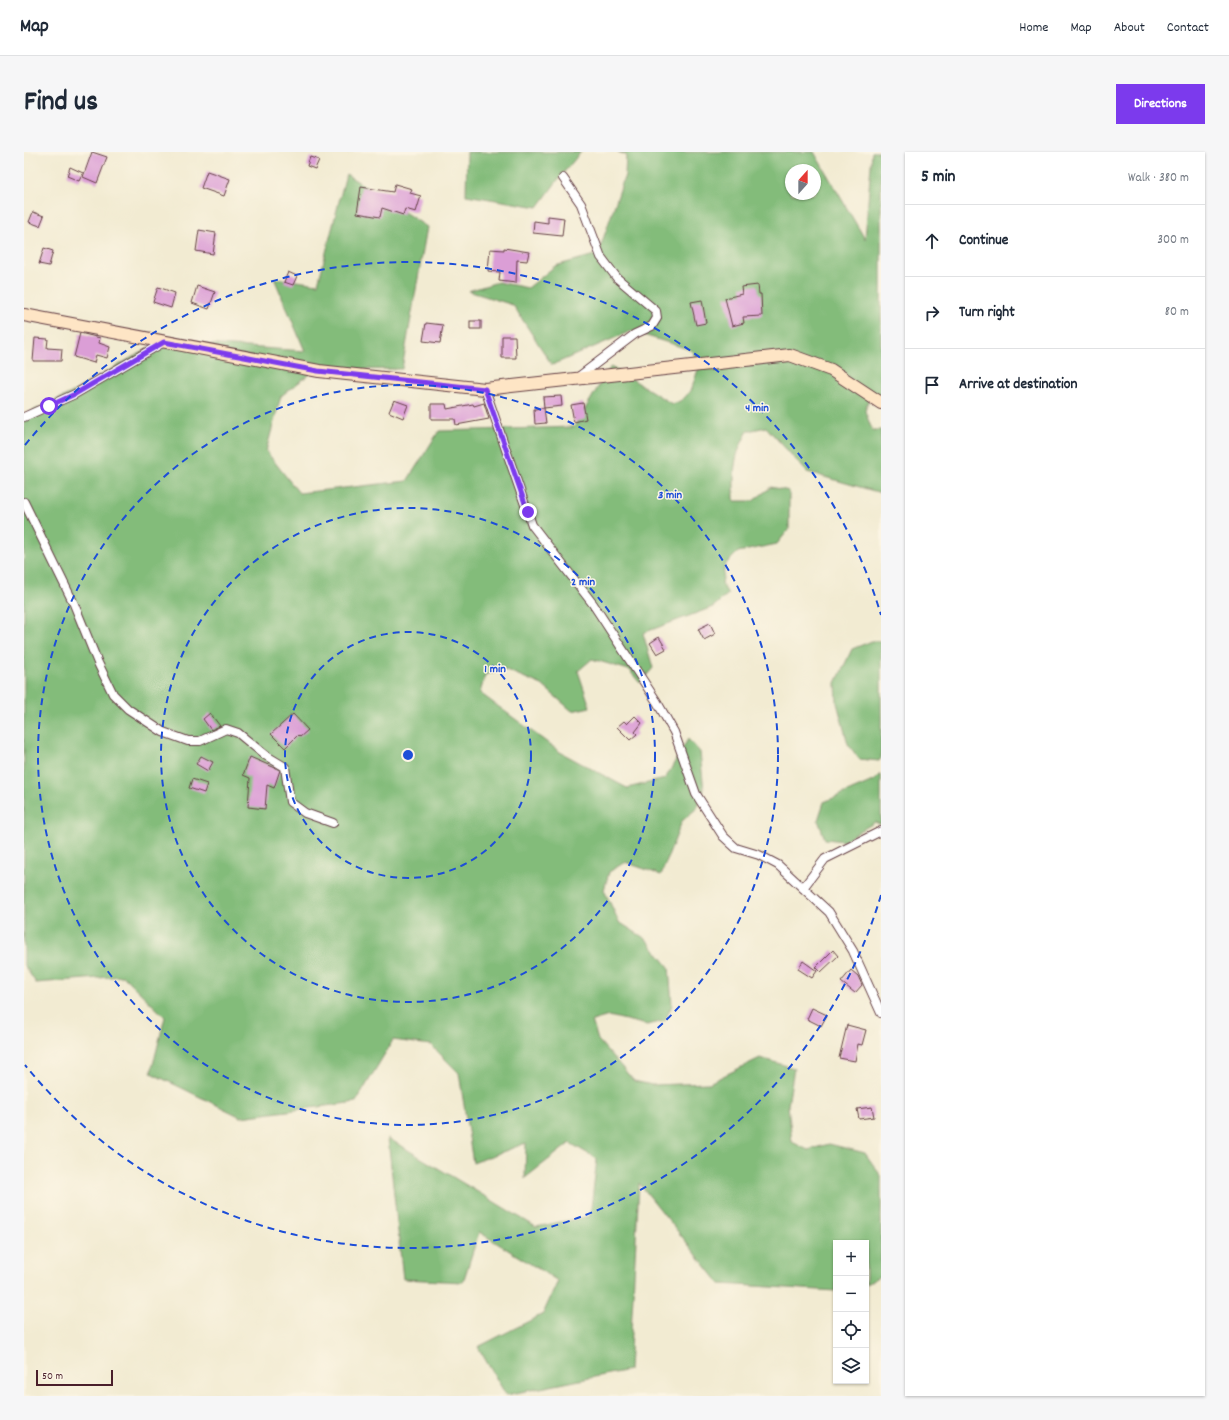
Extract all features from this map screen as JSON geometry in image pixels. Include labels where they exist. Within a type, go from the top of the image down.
[{"type":"street","points":[[563,178],[581,204],[601,257],[616,278],[656,311],[658,318],[652,326],[636,334],[576,379]]},
{"type":"street","points":[[24,315],[318,371],[485,389],[790,355],[830,370],[881,403]]},
{"type":"street","points":[[24,417],[75,394],[164,342]]},
{"type":"street","points":[[485,389],[532,525],[593,604],[657,702],[674,732],[696,794],[723,836],[736,848],[759,855],[778,865],[829,912],[853,951],[881,1013]]},
{"type":"street","points":[[24,502],[74,604],[98,663],[113,694],[128,709],[163,732],[188,741],[200,740],[226,729],[238,733],[265,755],[285,767],[290,802],[305,813],[334,822]]},
{"type":"street","points":[[803,888],[825,859],[881,832]]},
{"type":"green space","points":[[467,152],[581,152],[538,207],[466,195]]},
{"type":"green space","points":[[618,152],[814,152],[865,239],[872,152],[881,152],[881,396],[870,394],[865,411],[872,430],[881,430],[881,493],[807,472],[766,427],[748,431],[739,449],[735,465],[734,501],[753,501],[771,487],[789,491],[789,529],[777,544],[738,552],[725,565],[722,584],[728,594],[713,607],[643,633],[653,668],[640,683],[629,670],[592,659],[578,671],[590,707],[572,711],[542,685],[504,669],[485,675],[480,693],[560,752],[627,788],[665,779],[688,739],[700,752],[704,790],[697,808],[682,821],[661,875],[625,862],[609,872],[604,890],[619,922],[646,939],[669,967],[672,1005],[665,1021],[647,1025],[609,1016],[592,1021],[598,1040],[634,1081],[652,1085],[709,1083],[760,1058],[794,1068],[788,1105],[792,1142],[808,1150],[829,1144],[865,1153],[881,1176],[881,1276],[869,1282],[869,1240],[833,1240],[833,1291],[720,1284],[639,1183],[629,1370],[506,1395],[478,1347],[543,1314],[558,1281],[479,1232],[463,1282],[403,1279],[388,1138],[536,1227],[590,1216],[597,1159],[570,1143],[525,1178],[526,1143],[473,1163],[459,1073],[431,1045],[393,1040],[356,1102],[241,1117],[151,1073],[165,1017],[123,976],[36,983],[24,965],[24,415],[71,393],[160,341],[305,351],[274,278],[318,284],[346,174],[427,227],[402,369],[315,370],[281,396],[266,451],[299,493],[407,481],[439,431],[574,427],[611,366],[672,404],[679,402],[691,389],[700,364],[691,350],[631,331],[552,365],[513,305],[468,291],[498,282],[528,288],[555,266],[598,254],[625,175],[626,155]]},
{"type":"green space","points":[[872,641],[881,641],[881,758],[879,761],[859,759],[848,744],[837,703],[836,683],[852,649]]},
{"type":"green space","points":[[881,774],[881,825],[875,822],[844,841],[825,839],[818,820],[824,802],[875,780]]},
{"type":"building","points":[[92,152],[107,157],[97,183],[83,177]]},
{"type":"building","points":[[310,157],[319,160],[315,169],[307,166]]},
{"type":"building","points":[[70,167],[83,173],[79,181],[67,176]]},
{"type":"building","points":[[207,171],[230,179],[224,196],[201,188]]},
{"type":"building","points":[[395,184],[412,189],[410,193],[421,196],[416,212],[405,209],[403,215],[382,208],[380,217],[357,213],[361,187],[393,192]]},
{"type":"building","points":[[33,212],[44,216],[40,226],[29,222]]},
{"type":"building","points":[[548,216],[564,218],[562,236],[533,233],[534,221],[548,223]]},
{"type":"building","points":[[199,230],[216,233],[213,254],[196,251]]},
{"type":"building","points":[[44,248],[53,251],[49,266],[39,264]]},
{"type":"building","points":[[504,248],[529,252],[527,261],[517,260],[516,283],[499,281],[500,272],[488,271],[490,249],[504,250]]},
{"type":"building","points":[[288,272],[297,276],[293,285],[284,282]]},
{"type":"building","points":[[758,285],[759,294],[761,294],[762,316],[743,317],[744,323],[732,326],[725,298],[742,294],[741,287]]},
{"type":"building","points":[[197,286],[215,292],[209,309],[192,303]]},
{"type":"building","points":[[158,287],[175,293],[171,308],[153,302]]},
{"type":"building","points":[[702,300],[706,323],[696,325],[691,302]]},
{"type":"building","points":[[470,321],[481,321],[481,329],[470,329]]},
{"type":"building","points":[[426,323],[443,325],[440,343],[423,341]]},
{"type":"building","points":[[80,333],[100,338],[99,343],[110,347],[107,358],[96,355],[94,363],[74,357]]},
{"type":"building","points":[[502,336],[515,336],[516,358],[502,358]]},
{"type":"building","points":[[35,338],[48,339],[47,348],[62,349],[61,361],[33,361]]},
{"type":"building","points":[[561,396],[562,406],[544,408],[543,397]]},
{"type":"building","points":[[394,400],[408,405],[403,418],[389,412]]},
{"type":"building","points":[[484,403],[489,419],[456,425],[455,419],[431,419],[431,404],[446,404],[447,409],[473,404],[474,406]]},
{"type":"building","points":[[583,403],[586,419],[574,422],[571,405]]},
{"type":"building","points":[[544,408],[546,423],[535,424],[534,409]]},
{"type":"building","points":[[710,623],[715,634],[704,640],[698,629]]},
{"type":"building","points":[[659,637],[666,649],[657,654],[650,643]]},
{"type":"building","points":[[210,713],[220,726],[211,730],[203,719]]},
{"type":"building","points":[[293,714],[308,730],[300,737],[298,735],[285,748],[271,734]]},
{"type":"building","points":[[635,716],[642,723],[635,732],[637,734],[630,740],[617,727],[624,721],[627,724]]},
{"type":"building","points":[[201,756],[213,762],[208,771],[196,764]]},
{"type":"building","points":[[250,757],[280,770],[274,788],[267,785],[265,809],[248,807],[250,778],[243,775]]},
{"type":"building","points":[[192,779],[207,784],[204,793],[189,788]]},
{"type":"building","points":[[833,950],[838,956],[821,972],[816,967]]},
{"type":"building","points":[[803,961],[817,971],[812,978],[798,969]]},
{"type":"building","points":[[851,970],[858,976],[862,985],[855,993],[841,982]]},
{"type":"building","points":[[812,1008],[827,1015],[821,1026],[807,1019]]},
{"type":"building","points":[[847,1025],[866,1030],[862,1045],[858,1044],[855,1061],[839,1058]]},
{"type":"building","points":[[872,1107],[874,1117],[859,1119],[857,1109]]},
{"type":"route","points":[[49,406],[75,394],[164,342],[318,371],[485,389],[528,512]]}]
